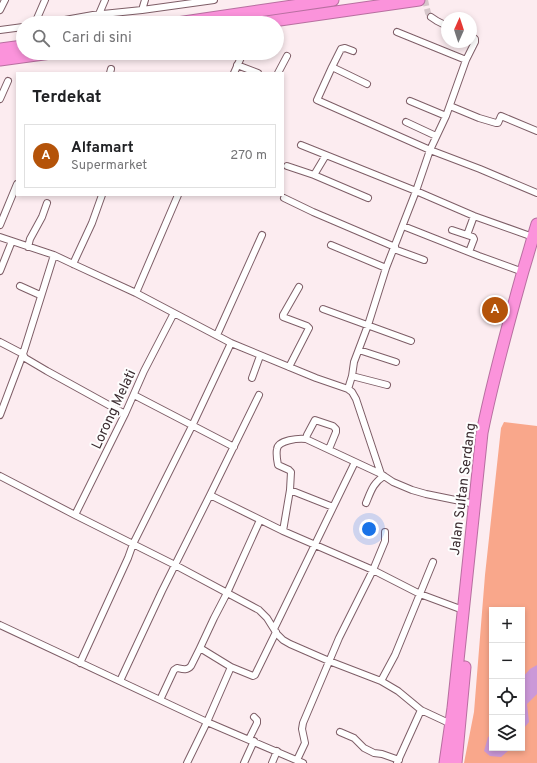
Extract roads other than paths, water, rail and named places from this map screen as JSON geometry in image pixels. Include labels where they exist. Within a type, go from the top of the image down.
[{"type":"highway","points":[[224,16],[333,0]]},
{"type":"highway","points":[[284,19],[419,0]]},
{"type":"highway","points":[[0,49],[16,47]]},
{"type":"highway","points":[[0,60],[16,58]]},
{"type":"highway","name":"Jalan Sultan Serdang","points":[[445,763],[455,724],[489,426],[499,379],[535,242],[537,224]]},
{"type":"highway","name":"Jalan Sultan Serdang","points":[[456,763],[455,724],[463,610],[482,433],[493,379],[518,287],[535,242]]},
{"type":"street","points":[[0,10],[5,0]]},
{"type":"street","points":[[38,16],[45,0]]},
{"type":"street","points":[[99,14],[105,0]]},
{"type":"street","points":[[142,10],[145,0]]},
{"type":"street","points":[[88,16],[214,0]]},
{"type":"street","points":[[430,17],[441,23]]},
{"type":"street","points":[[0,30],[16,28]]},
{"type":"street","points":[[396,32],[466,60]]},
{"type":"street","points":[[353,51],[345,48],[341,49],[317,100],[430,150],[537,192]]},
{"type":"street","points":[[348,389],[354,362],[368,325],[386,268],[403,226],[430,150],[446,116],[466,60],[472,48]]},
{"type":"street","points":[[279,72],[287,56]]},
{"type":"street","points":[[234,72],[240,60]]},
{"type":"street","points":[[238,65],[256,72]]},
{"type":"street","points":[[332,67],[367,84]]},
{"type":"street","points":[[0,99],[8,81]]},
{"type":"street","points":[[410,101],[446,116]]},
{"type":"street","points":[[450,106],[496,123],[498,123],[501,116],[537,131]]},
{"type":"street","points":[[406,122],[436,136]]},
{"type":"street","points":[[301,145],[416,191],[535,242]]},
{"type":"street","points":[[314,176],[326,155]]},
{"type":"street","points":[[287,166],[368,198]]},
{"type":"street","points":[[0,225],[16,186]]},
{"type":"street","points":[[73,264],[92,223],[100,196]]},
{"type":"street","points":[[136,293],[178,196]]},
{"type":"street","points":[[284,198],[424,260]]},
{"type":"street","points":[[28,247],[30,239],[42,217],[47,203]]},
{"type":"street","points":[[467,235],[474,216]]},
{"type":"street","points":[[403,226],[523,272]]},
{"type":"street","points":[[452,230],[473,237],[474,239],[469,252]]},
{"type":"street","points":[[217,335],[262,235]]},
{"type":"street","points":[[0,237],[73,264],[136,293],[231,343],[260,356],[348,389],[352,392],[356,399],[382,475]]},
{"type":"street","points":[[0,271],[12,241]]},
{"type":"street","points":[[331,245],[386,268]]},
{"type":"street","points":[[0,415],[2,405],[22,354],[40,295],[54,256]]},
{"type":"street","points":[[20,286],[40,295]]},
{"type":"street","points":[[289,367],[309,328],[283,317],[299,286]]},
{"type":"street","points":[[323,309],[410,341]]},
{"type":"street","name":"Lorong Melati","points":[[75,515],[125,414],[144,371],[174,313]]},
{"type":"street","points":[[0,342],[22,354],[25,358],[47,371],[125,414]]},
{"type":"street","points":[[80,662],[133,544],[192,426],[231,343]]},
{"type":"street","points":[[359,350],[396,362]]},
{"type":"street","points":[[252,378],[260,356]]},
{"type":"street","points":[[352,376],[387,385]]},
{"type":"street","points":[[134,395],[234,447]]},
{"type":"street","points":[[120,681],[175,565],[259,395]]},
{"type":"street","points":[[306,439],[315,420],[333,426],[336,429],[336,432],[328,449]]},
{"type":"street","points":[[283,531],[290,490],[291,472],[290,470],[278,465],[277,447],[278,445],[289,440],[299,438],[306,439],[328,449],[412,490],[475,504]]},
{"type":"street","points":[[200,648],[231,667],[251,676],[255,675],[355,462]]},
{"type":"street","points":[[366,502],[373,486],[382,475]]},
{"type":"street","points":[[0,476],[175,565],[259,610],[267,618],[277,634],[290,644],[381,681],[398,691],[421,710],[455,724]]},
{"type":"street","points":[[290,490],[333,507]]},
{"type":"street","points":[[210,495],[283,531],[372,570],[420,594],[463,610]]},
{"type":"street","points":[[160,700],[175,668],[186,669],[191,666],[260,520]]},
{"type":"street","points":[[0,625],[208,722],[300,762],[305,743],[302,729],[303,723],[339,638],[385,541],[385,532]]},
{"type":"street","points":[[381,681],[395,655],[433,562]]},
{"type":"street","points":[[187,763],[208,722],[231,667]]},
{"type":"street","points":[[340,732],[354,738],[364,748],[374,753],[382,754],[398,762],[421,710]]},
{"type":"street","points":[[244,763],[257,722],[254,717]]},
{"type":"street","points":[[272,763],[277,752]]},
{"type":"tunnel","points":[[425,0],[428,13],[431,17]]},
{"type":"place","name":"Alfamart","points":[[495,310]]}]
